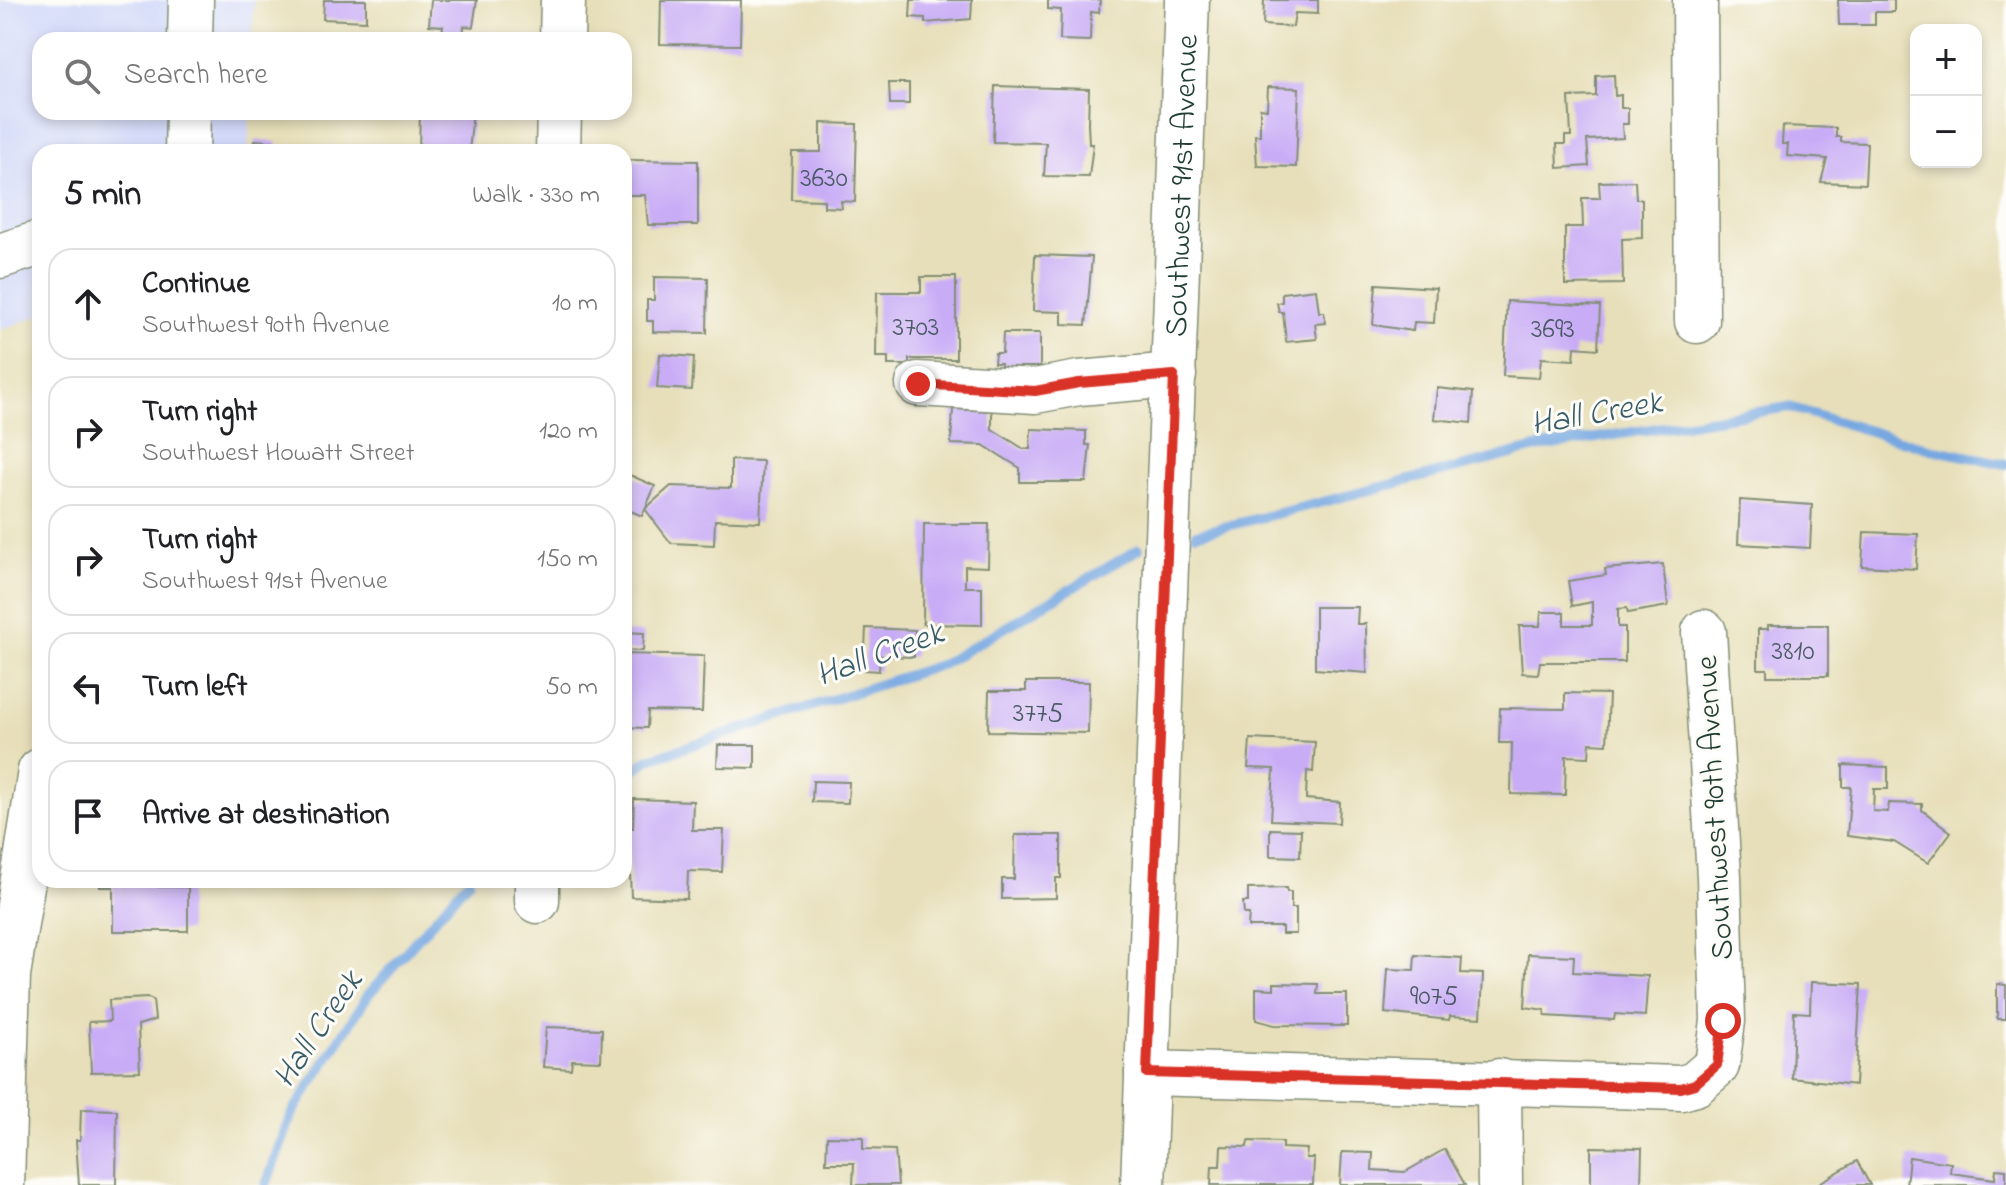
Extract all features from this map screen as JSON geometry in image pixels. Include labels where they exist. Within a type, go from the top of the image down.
[{"type":"street","points":[[190,32],[191,0]]},
{"type":"street","points":[[562,32],[563,0]]},
{"type":"street","name":"Southwest 91st Avenue","points":[[1143,1185],[1187,0]]},
{"type":"street","points":[[1695,0],[1697,321]]},
{"type":"street","points":[[187,144],[188,120]]},
{"type":"street","points":[[558,144],[559,120]]},
{"type":"street","points":[[0,256],[32,246]]},
{"type":"street","points":[[918,384],[1035,391],[1079,383],[1174,375]]},
{"type":"street","name":"Southwest 90th Avenue","points":[[1499,1081],[1681,1088],[1707,1076],[1717,1065],[1723,1021],[1719,876],[1704,632]]},
{"type":"street","points":[[2,1185],[8,975],[26,783]]},
{"type":"street","points":[[1147,1073],[1499,1081],[1500,1185]]},
{"type":"shaded area","points":[[0,0],[254,0],[252,32],[32,32],[32,120],[250,120],[248,144],[32,144],[32,318],[0,330]]},
{"type":"building","points":[[324,0],[366,0],[366,21],[323,19]]},
{"type":"building","points":[[431,0],[477,0],[473,27],[464,26],[464,32],[442,32],[443,26],[429,25]]},
{"type":"building","points":[[661,0],[741,0],[740,45],[660,44]]},
{"type":"building","points":[[911,0],[972,0],[971,19],[925,23],[925,18],[910,17]]},
{"type":"building","points":[[1048,0],[1100,0],[1099,13],[1091,12],[1090,41],[1060,40],[1061,10],[1048,9]]},
{"type":"building","points":[[1264,0],[1318,0],[1318,14],[1295,13],[1293,27],[1263,25]]},
{"type":"building","points":[[1838,0],[1894,0],[1894,12],[1875,12],[1875,25],[1839,25]]},
{"type":"building","points":[[1614,75],[1615,96],[1621,95],[1621,108],[1628,108],[1628,124],[1622,124],[1623,138],[1587,140],[1589,166],[1558,168],[1557,144],[1565,144],[1565,136],[1571,136],[1569,97],[1596,96],[1596,76]]},
{"type":"building","points":[[889,83],[909,83],[909,104],[890,104]]},
{"type":"building","points":[[995,86],[1089,89],[1089,144],[1093,144],[1089,177],[1044,176],[1046,143],[993,142]]},
{"type":"building","points":[[1268,87],[1299,88],[1296,167],[1257,166],[1255,135],[1260,135],[1260,108],[1267,109]]},
{"type":"building","points":[[420,120],[472,120],[470,144],[419,144]]},
{"type":"building","points":[[821,123],[857,124],[855,202],[841,201],[842,208],[824,207],[824,200],[791,199],[792,152],[821,152]]},
{"type":"building","points":[[1783,126],[1836,128],[1836,137],[1841,137],[1841,142],[1867,143],[1865,184],[1821,182],[1827,159],[1787,156],[1788,144],[1782,144]]},
{"type":"building","points":[[255,140],[277,142],[277,144],[255,144]]},
{"type":"building","points":[[632,160],[698,161],[698,225],[648,225],[645,195],[632,195]]},
{"type":"building","points":[[1635,181],[1636,199],[1642,199],[1642,238],[1622,239],[1623,284],[1565,285],[1565,227],[1583,227],[1582,198],[1600,198],[1599,182]]},
{"type":"building","points":[[1035,255],[1092,257],[1086,325],[1062,324],[1062,312],[1033,311]]},
{"type":"building","points":[[654,277],[708,278],[707,333],[653,332],[653,321],[647,321],[647,300],[654,300]]},
{"type":"building","points":[[921,277],[956,277],[956,359],[909,359],[909,365],[888,365],[888,357],[876,357],[877,292],[921,292]]},
{"type":"building","points":[[1376,284],[1436,288],[1434,323],[1414,322],[1413,331],[1373,325]]},
{"type":"building","points":[[1316,289],[1319,312],[1324,312],[1326,323],[1315,324],[1317,339],[1286,342],[1283,312],[1279,312],[1277,303],[1282,302],[1282,293]]},
{"type":"building","points":[[1507,301],[1600,306],[1598,349],[1575,347],[1574,360],[1541,358],[1539,378],[1503,376]]},
{"type":"building","points":[[1003,333],[1040,333],[1040,367],[1001,367],[1001,363],[994,363],[995,353],[1002,353]]},
{"type":"building","points":[[660,354],[694,357],[692,390],[657,388]]},
{"type":"building","points":[[1437,388],[1473,392],[1471,423],[1434,419]]},
{"type":"building","points":[[953,409],[992,411],[992,429],[1024,449],[1030,449],[1031,429],[1086,431],[1086,445],[1090,445],[1086,482],[1020,482],[1020,468],[983,445],[951,444]]},
{"type":"building","points":[[731,460],[763,461],[760,522],[715,520],[714,545],[671,543],[645,509],[671,486],[731,488]]},
{"type":"building","points":[[632,476],[655,486],[642,516],[632,512]]},
{"type":"building","points":[[1740,500],[1812,505],[1810,548],[1738,544]]},
{"type":"building","points":[[924,524],[989,524],[988,567],[965,566],[965,587],[982,587],[982,625],[923,624]]},
{"type":"building","points":[[1864,532],[1918,534],[1916,569],[1862,566]]},
{"type":"building","points":[[1663,564],[1668,606],[1628,613],[1627,608],[1618,609],[1618,627],[1625,627],[1625,662],[1540,662],[1538,674],[1522,673],[1519,626],[1540,626],[1541,612],[1564,612],[1564,625],[1592,625],[1592,602],[1572,606],[1568,581],[1606,575],[1605,569]]},
{"type":"building","points":[[1315,607],[1358,607],[1357,624],[1366,624],[1367,673],[1315,669]]},
{"type":"building","points":[[1768,625],[1828,625],[1828,676],[1767,676],[1767,669],[1758,669],[1758,629],[1768,629]]},
{"type":"building","points":[[866,628],[915,630],[914,657],[880,656],[879,671],[864,670]]},
{"type":"building","points":[[632,632],[644,633],[643,651],[632,650]]},
{"type":"building","points":[[632,654],[704,656],[702,712],[648,711],[647,728],[632,727]]},
{"type":"building","points":[[1026,682],[1089,682],[1088,733],[988,731],[989,691],[1026,691]]},
{"type":"building","points":[[1565,693],[1609,694],[1607,744],[1590,743],[1589,757],[1566,756],[1565,795],[1511,794],[1512,743],[1499,743],[1500,708],[1565,709]]},
{"type":"building","points":[[1250,739],[1315,742],[1313,772],[1307,771],[1306,799],[1340,802],[1339,823],[1271,820],[1274,769],[1248,768]]},
{"type":"building","points":[[718,745],[755,745],[755,768],[717,767]]},
{"type":"building","points":[[1843,765],[1888,767],[1888,789],[1874,789],[1873,811],[1888,812],[1889,803],[1922,804],[1922,810],[1951,832],[1928,863],[1894,842],[1847,836],[1851,787],[1843,787]]},
{"type":"building","points":[[813,781],[849,782],[848,803],[812,802]]},
{"type":"building","points":[[634,799],[693,801],[692,830],[724,830],[722,872],[688,871],[687,899],[631,897]]},
{"type":"building","points":[[1270,829],[1301,830],[1300,857],[1270,856]]},
{"type":"building","points":[[1015,835],[1061,835],[1061,878],[1056,878],[1056,898],[1002,899],[1002,879],[1014,879]]},
{"type":"building","points":[[113,888],[188,888],[188,931],[113,931]]},
{"type":"building","points":[[1286,888],[1287,892],[1291,892],[1291,908],[1296,908],[1296,934],[1282,934],[1282,927],[1248,927],[1249,914],[1244,914],[1243,902],[1248,902],[1248,889]]},
{"type":"building","points":[[1528,954],[1574,956],[1573,972],[1648,976],[1645,1016],[1615,1014],[1614,1020],[1545,1016],[1545,1010],[1525,1007]]},
{"type":"building","points":[[1415,955],[1462,958],[1461,973],[1483,974],[1481,1018],[1450,1016],[1449,1020],[1385,1013],[1388,969],[1414,970]]},
{"type":"building","points":[[1811,982],[1861,984],[1855,1085],[1792,1078],[1794,1012],[1810,1013]]},
{"type":"building","points":[[1274,983],[1318,984],[1317,994],[1347,994],[1347,1026],[1274,1025],[1256,1020],[1256,988],[1274,989]]},
{"type":"building","points":[[1997,984],[2006,985],[2006,1019],[1997,1019]]},
{"type":"building","points":[[109,1000],[153,1000],[155,1020],[138,1025],[140,1071],[91,1072],[89,1022],[110,1021]]},
{"type":"building","points":[[546,1027],[602,1029],[601,1061],[572,1060],[571,1069],[543,1067]]},
{"type":"building","points":[[81,1109],[117,1110],[116,1185],[79,1185],[76,1140],[80,1140]]},
{"type":"building","points":[[827,1136],[863,1137],[863,1149],[895,1150],[898,1185],[853,1185],[854,1163],[826,1163]]},
{"type":"building","points":[[1248,1141],[1282,1142],[1282,1148],[1307,1149],[1306,1158],[1314,1158],[1313,1185],[1211,1185],[1212,1166],[1220,1166],[1221,1146],[1247,1147]]},
{"type":"building","points":[[1591,1147],[1642,1148],[1641,1185],[1591,1185]]},
{"type":"building","points":[[1445,1149],[1465,1185],[1340,1185],[1342,1152],[1373,1153],[1372,1170],[1405,1172]]},
{"type":"building","points":[[1909,1157],[1951,1163],[1950,1173],[1995,1179],[1996,1169],[2006,1170],[2006,1185],[1906,1185]]},
{"type":"building","points":[[1857,1161],[1870,1185],[1816,1185]]},
{"type":"waterway","name":"Hall Creek","points":[[1196,534],[1540,447],[1789,407],[1930,449],[2006,464]]},
{"type":"waterway","name":"Hall Creek","points":[[632,771],[649,759],[943,664],[1139,549]]},
{"type":"waterway","name":"Hall Creek","points":[[266,1185],[292,1114],[368,995],[462,888]]},
{"type":"route","points":[[918,384],[1035,391],[1079,383],[1174,375],[1147,1073],[1681,1088],[1695,1084],[1717,1065],[1722,1049],[1723,1021]]}]
